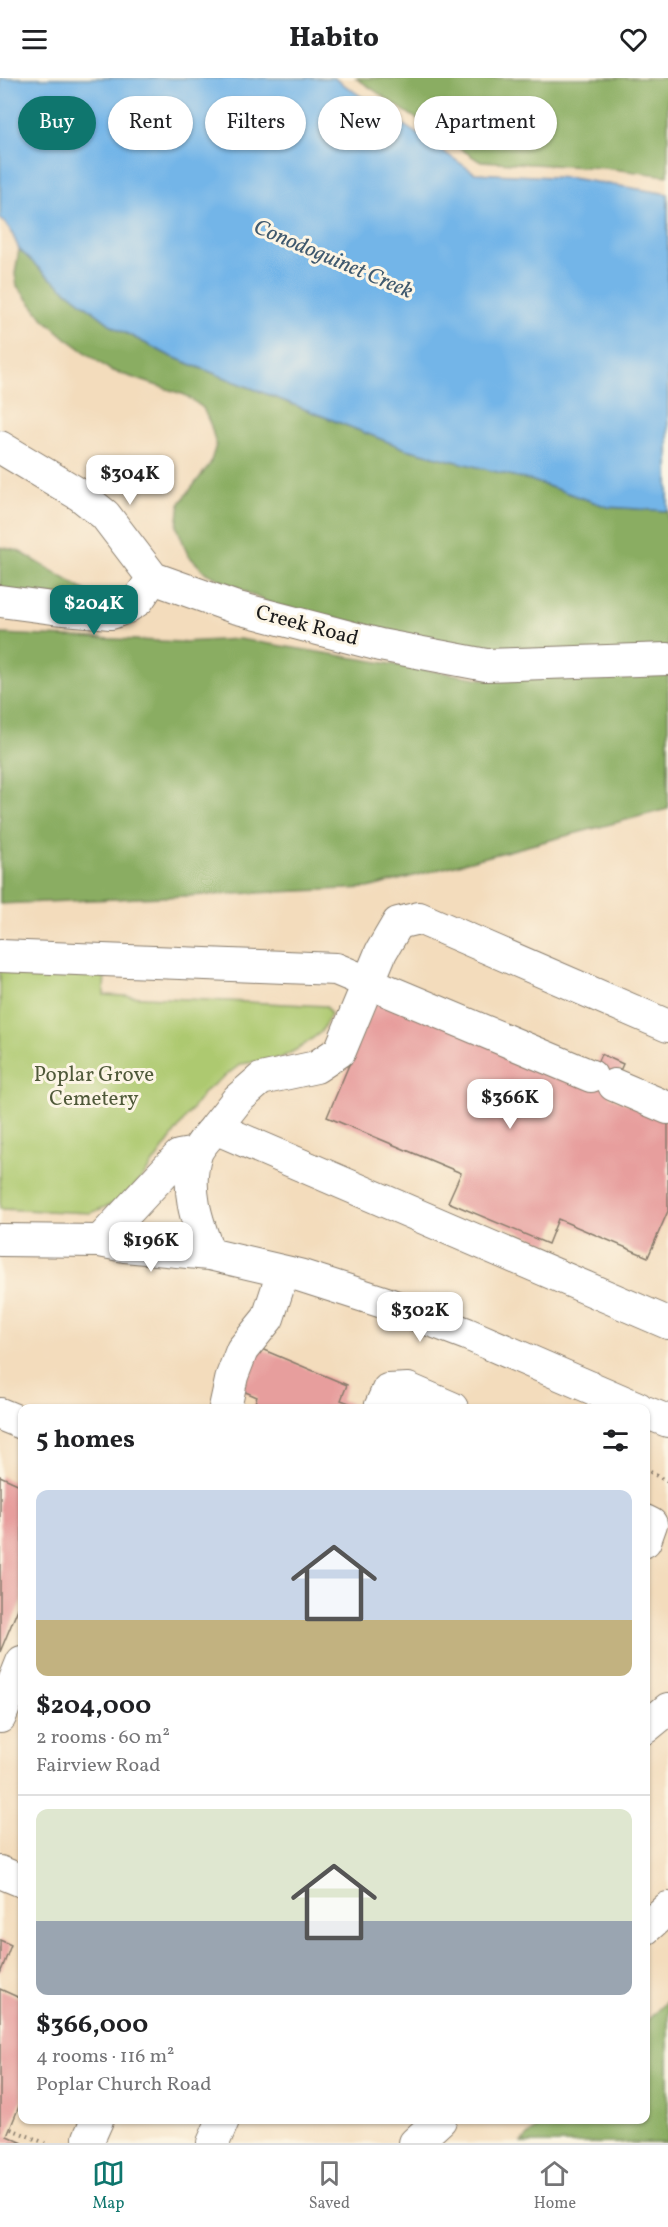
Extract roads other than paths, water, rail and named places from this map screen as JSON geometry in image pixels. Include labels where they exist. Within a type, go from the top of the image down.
[{"type":"street","points":[[0,447],[80,495],[105,515],[153,578],[138,600],[111,613],[0,600]]},
{"type":"street","name":"Creek Road","points":[[153,578],[234,607],[380,645],[486,665],[668,659]]},
{"type":"street","points":[[209,1254],[198,1226],[191,1193],[196,1153],[238,1099],[261,1079],[316,1067],[340,1052],[381,952],[398,923],[419,918],[668,1026]]},
{"type":"street","points":[[0,956],[336,969],[668,1108]]},
{"type":"street","points":[[215,1128],[668,1323]]},
{"type":"street","points":[[100,1241],[179,1156],[196,1153]]},
{"type":"street","points":[[0,1240],[100,1241],[209,1254],[299,1275],[466,1334],[629,1404]]},
{"type":"street","points":[[226,1404],[232,1376],[242,1350],[268,1318],[283,1272]]},
{"type":"street","points":[[382,1404],[388,1390],[408,1389],[443,1404]]},
{"type":"street","points":[[0,1414],[18,1422]]},
{"type":"street","points":[[650,1414],[668,1421]]},
{"type":"street","points":[[0,1717],[18,1672]]},
{"type":"street","points":[[650,1703],[668,1710]]},
{"type":"street","points":[[650,1724],[668,1710]]},
{"type":"street","points":[[0,1872],[18,1879]]},
{"type":"street","points":[[650,1924],[668,1908]]},
{"type":"street","points":[[213,2143],[221,2124]]},
{"type":"street","points":[[415,2143],[436,2124]]},
{"type":"water","name":"Conodoguinet Creek","points":[[0,78],[334,78],[361,96],[318,96],[318,150],[402,150],[402,124],[414,132],[414,150],[441,150],[475,173],[571,178],[668,194],[668,511],[608,507],[533,481],[406,449],[170,356],[114,327],[45,274],[19,249],[10,229],[0,218]]},
{"type":"park label","name":"Poplar Grove Cemetery","points":[[94,1087]]}]
